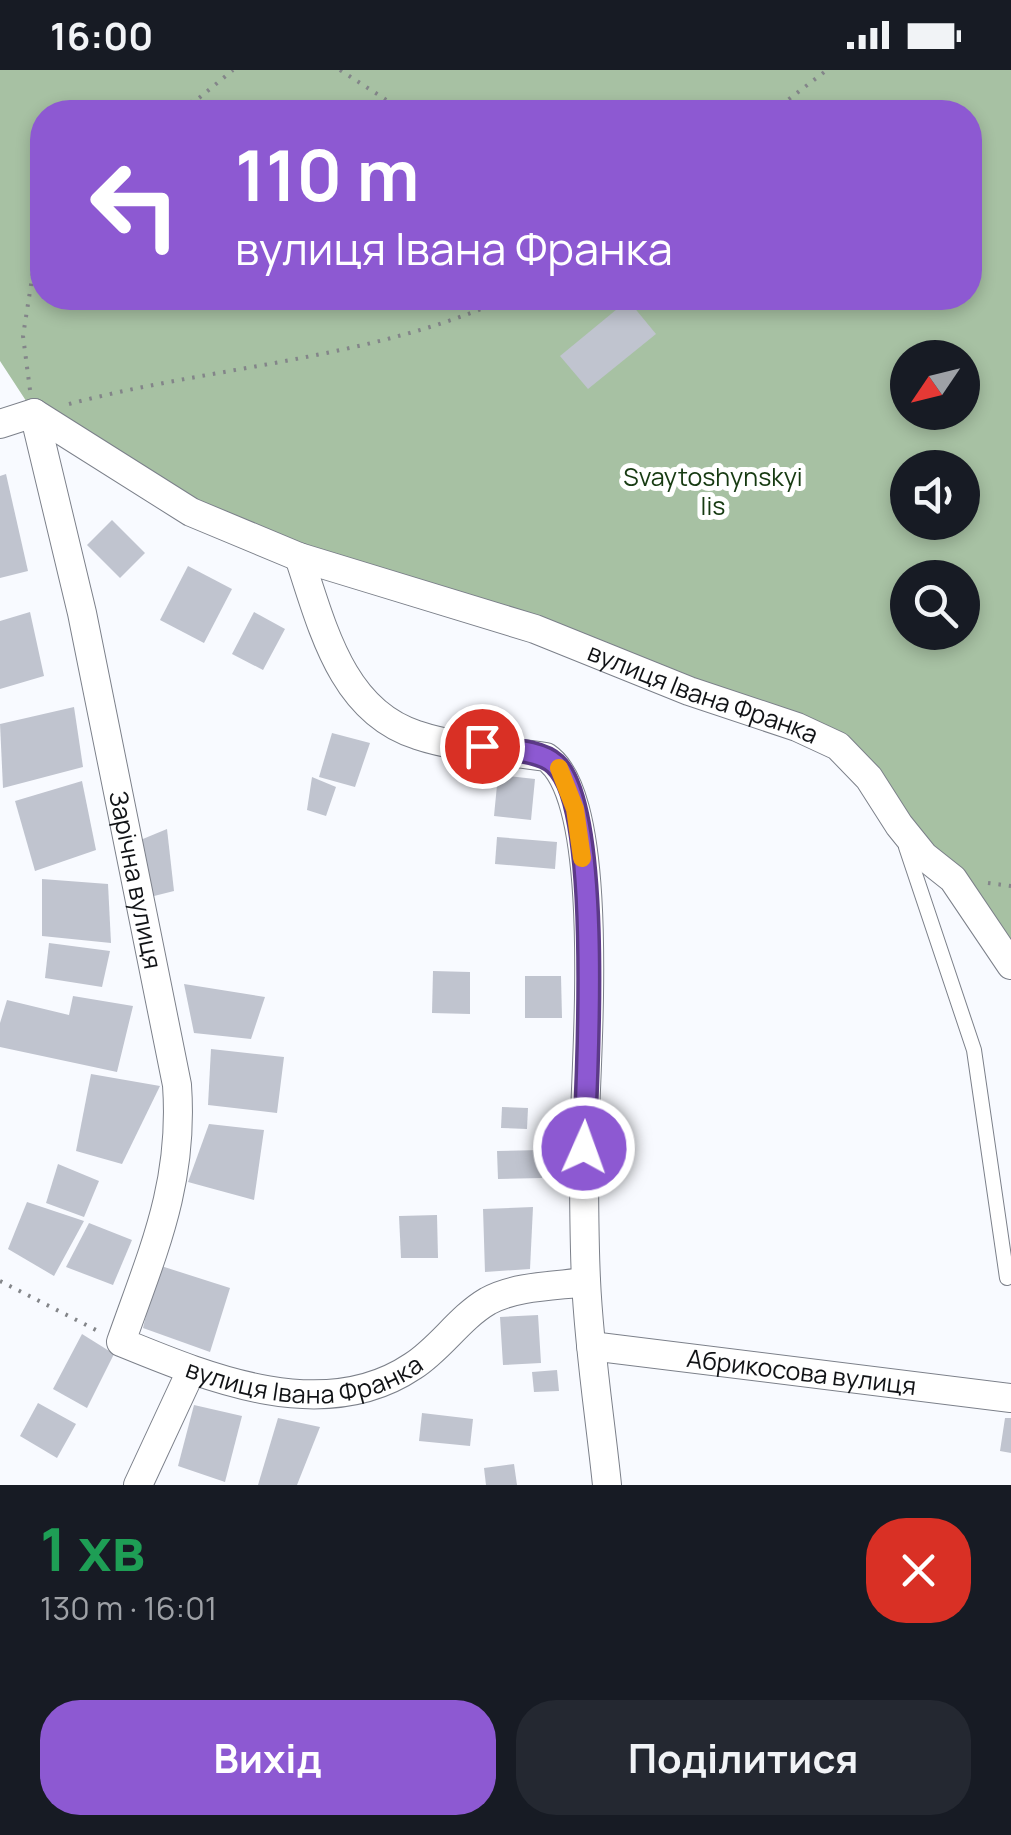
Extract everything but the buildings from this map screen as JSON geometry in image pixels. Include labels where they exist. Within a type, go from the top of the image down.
[{"type":"street","points":[[0,424],[34,413]]},
{"type":"street","name":"вулиця Івана Франка","points":[[34,413],[191,512],[299,558],[535,629],[838,746],[869,778],[898,826],[924,856],[953,878],[1011,965]]},
{"type":"street","name":"Зарічна вулиця","points":[[34,413],[82,613],[176,1085],[180,1129],[176,1168],[168,1204],[120,1342]]},
{"type":"street","points":[[299,558],[325,634],[347,678],[355,692],[382,719],[418,736],[546,758],[558,765],[565,778],[575,809],[590,942],[584,1148],[586,1282],[608,1485]]},
{"type":"street","name":"вулиця Івана Франка","points":[[120,1342],[191,1371],[239,1384],[295,1393],[335,1394],[374,1386],[414,1366],[490,1300],[586,1282]]},
{"type":"street","name":"Абрикосова вулиця","points":[[591,1346],[1011,1398]]},
{"type":"street","points":[[138,1485],[191,1371]]},
{"type":"lane","points":[[898,826],[974,1050],[1007,1278]]},
{"type":"path","points":[[194,100],[233,70]]},
{"type":"path","points":[[340,70],[386,100]]},
{"type":"path","points":[[788,100],[828,70]]},
{"type":"path","points":[[30,291],[23,336],[34,413],[162,381],[272,363],[425,328],[474,310]]},
{"type":"path","points":[[0,1281],[120,1342]]},
{"type":"green space","name":"Svaytoshynskyi lis","points":[[0,70],[1011,70],[1011,965],[838,746],[299,557],[34,413],[0,361]]},
{"type":"slow traffic","points":[[559,768],[575,809],[582,858]]},
{"type":"route","points":[[482,746],[546,758],[558,765],[575,809],[590,942],[584,1148]]}]
